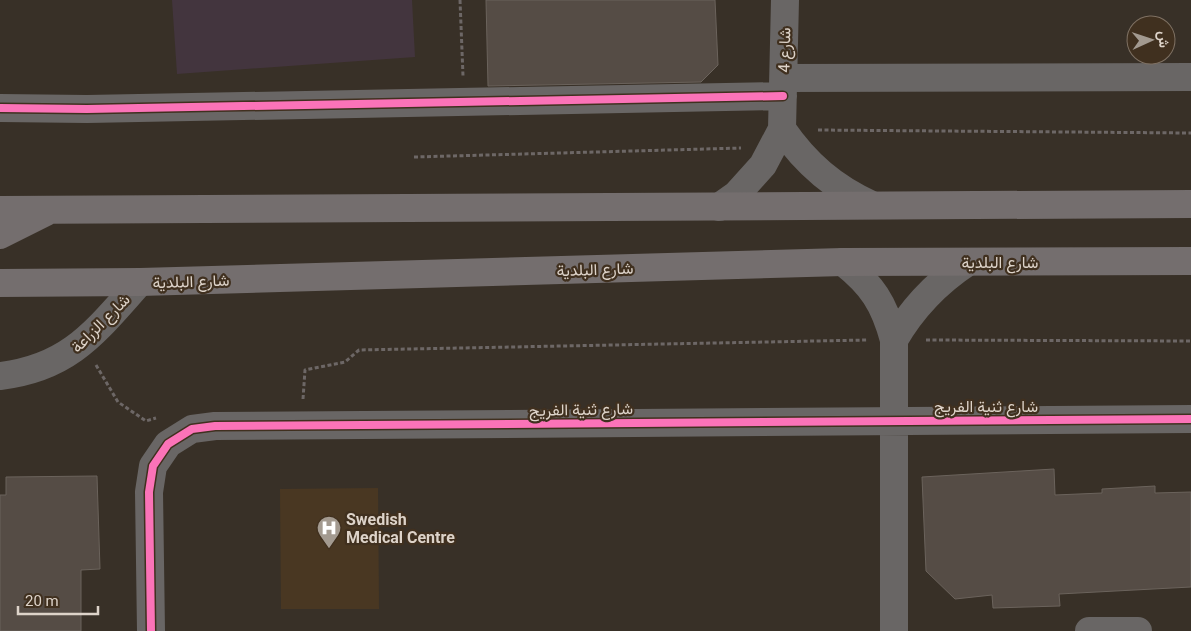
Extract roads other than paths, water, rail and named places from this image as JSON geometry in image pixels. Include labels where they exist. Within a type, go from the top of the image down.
[{"type":"main road","points":[[0,210],[1191,204]]},
{"type":"main road","points":[[0,235],[49,210]]},
{"type":"main road","name":"شارع البلدية","points":[[0,283],[140,282],[843,262],[1191,261]]},
{"type":"street","name":"شارع 4","points":[[778,138],[784,87],[785,0]]},
{"type":"street","points":[[0,108],[87,109],[463,102],[784,87],[1191,77]]},
{"type":"street","points":[[719,207],[750,181],[778,138],[796,149],[818,172],[850,195],[872,205]]},
{"type":"street","points":[[843,262],[862,277],[877,295],[888,316],[894,340],[894,631]]},
{"type":"street","points":[[894,340],[908,316],[925,295],[945,277],[968,262]]},
{"type":"street","name":"شارع الزراعة","points":[[0,376],[20,374],[43,368],[64,357],[82,344],[140,282]]},
{"type":"street","name":"شارع ثنية الفريج","points":[[151,631],[149,492],[153,466],[168,444],[192,429],[214,426],[1191,419]]},
{"type":"street","points":[[1088,631],[1138,631]]},
{"type":"place","name":"Swedish Medical Centre","points":[[329,549]]}]
